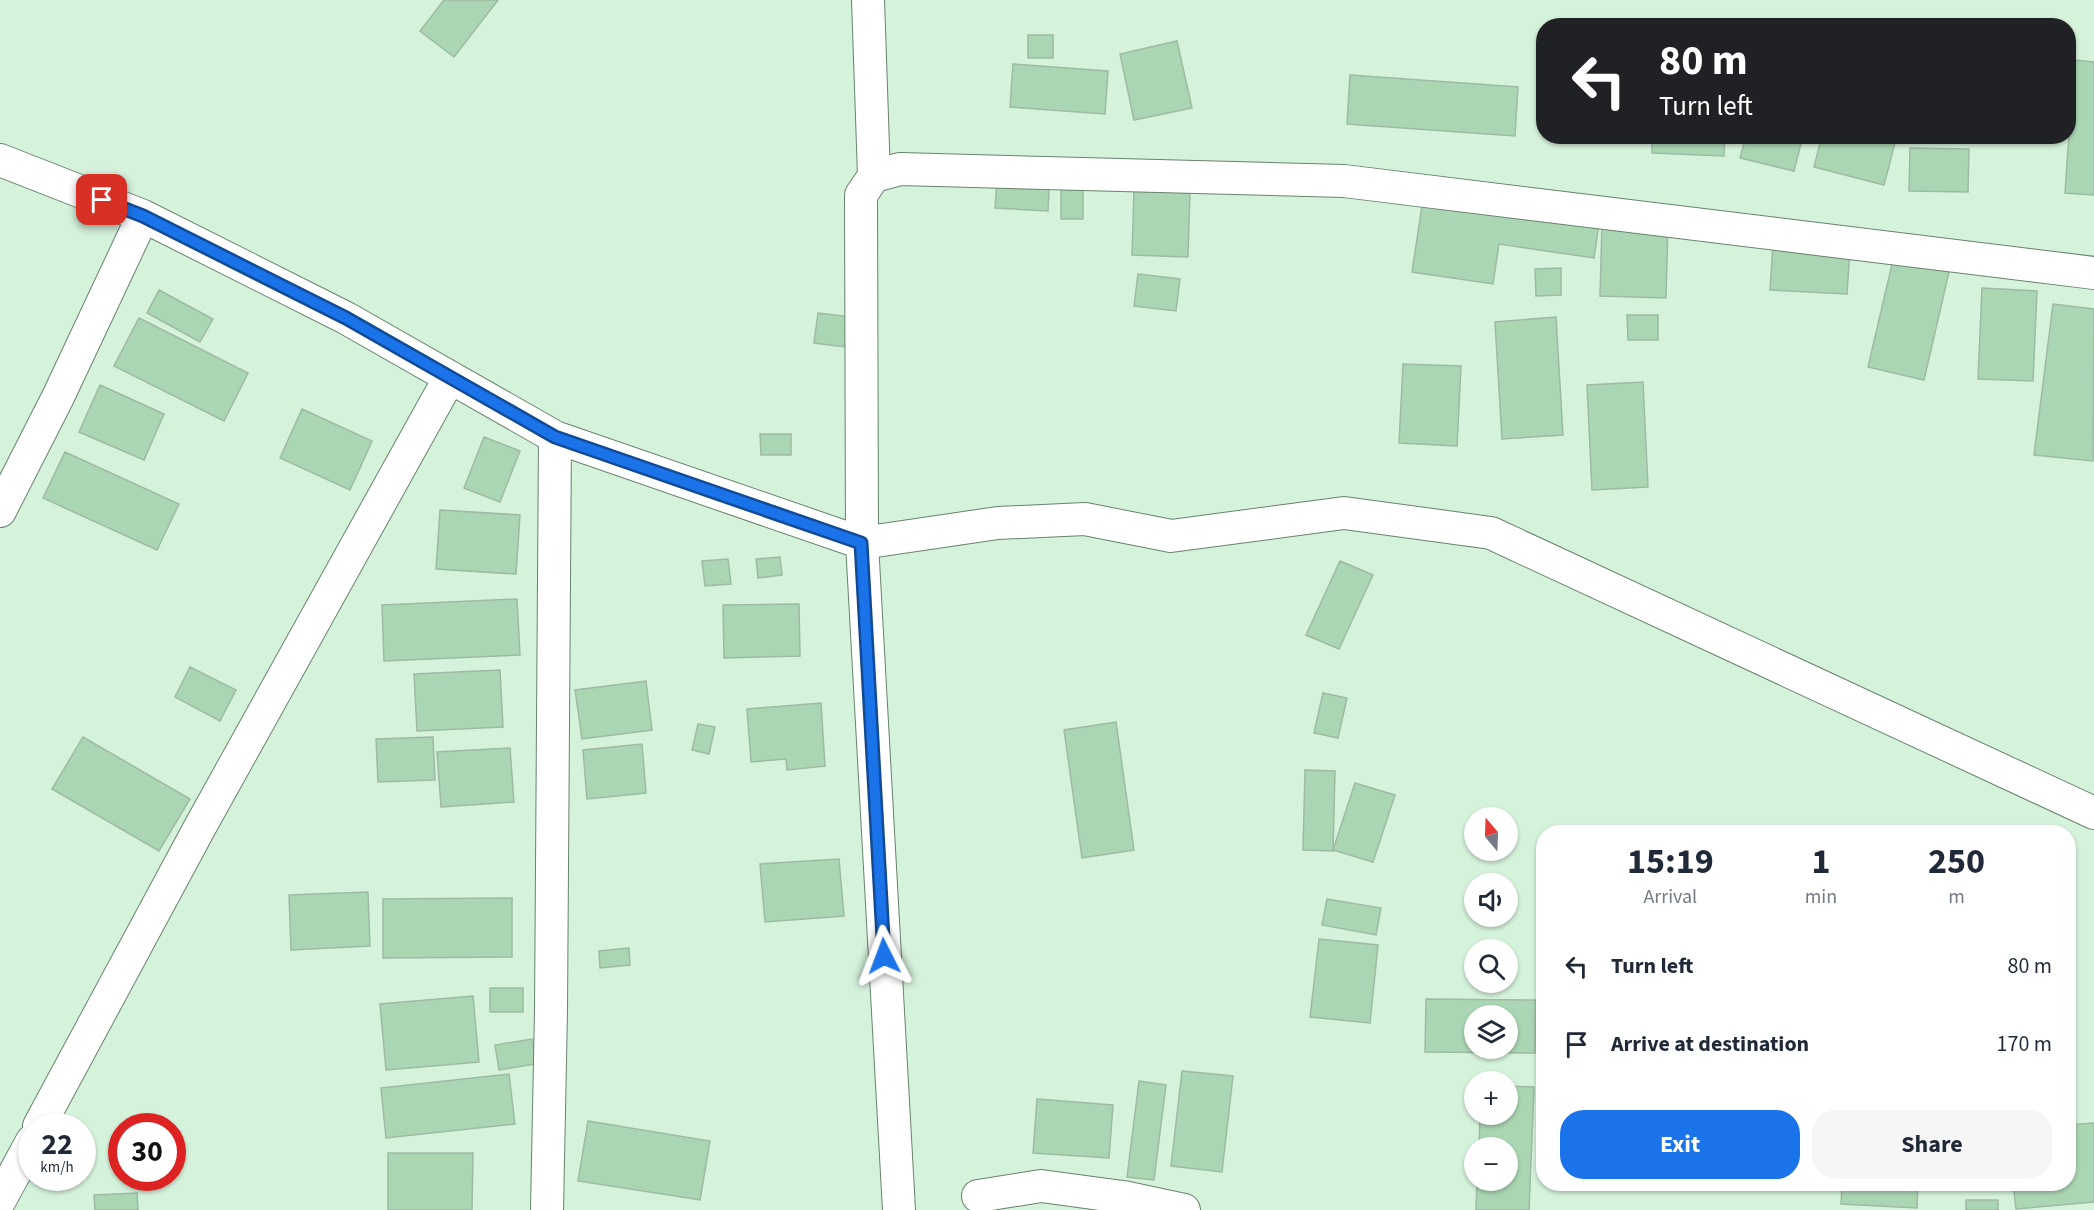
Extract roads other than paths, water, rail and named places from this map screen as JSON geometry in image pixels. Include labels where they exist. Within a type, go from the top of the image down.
[{"type":"street","points":[[868,0],[874,176],[861,195],[861,543],[899,1210]]},
{"type":"street","points":[[0,160],[143,216],[346,318],[555,437],[861,543],[998,523],[1085,519],[1171,536],[1344,513],[1491,533],[2094,813]]},
{"type":"street","points":[[874,176],[900,169],[1344,181],[2094,273]]},
{"type":"street","points":[[0,511],[58,397],[143,216]]},
{"type":"street","points":[[46,1113],[200,827],[450,377]]},
{"type":"street","points":[[547,1210],[551,1011],[555,437]]},
{"type":"street","points":[[0,1200],[18,1167]]},
{"type":"street","points":[[978,1196],[1041,1186],[1124,1197],[1184,1210]]}]
